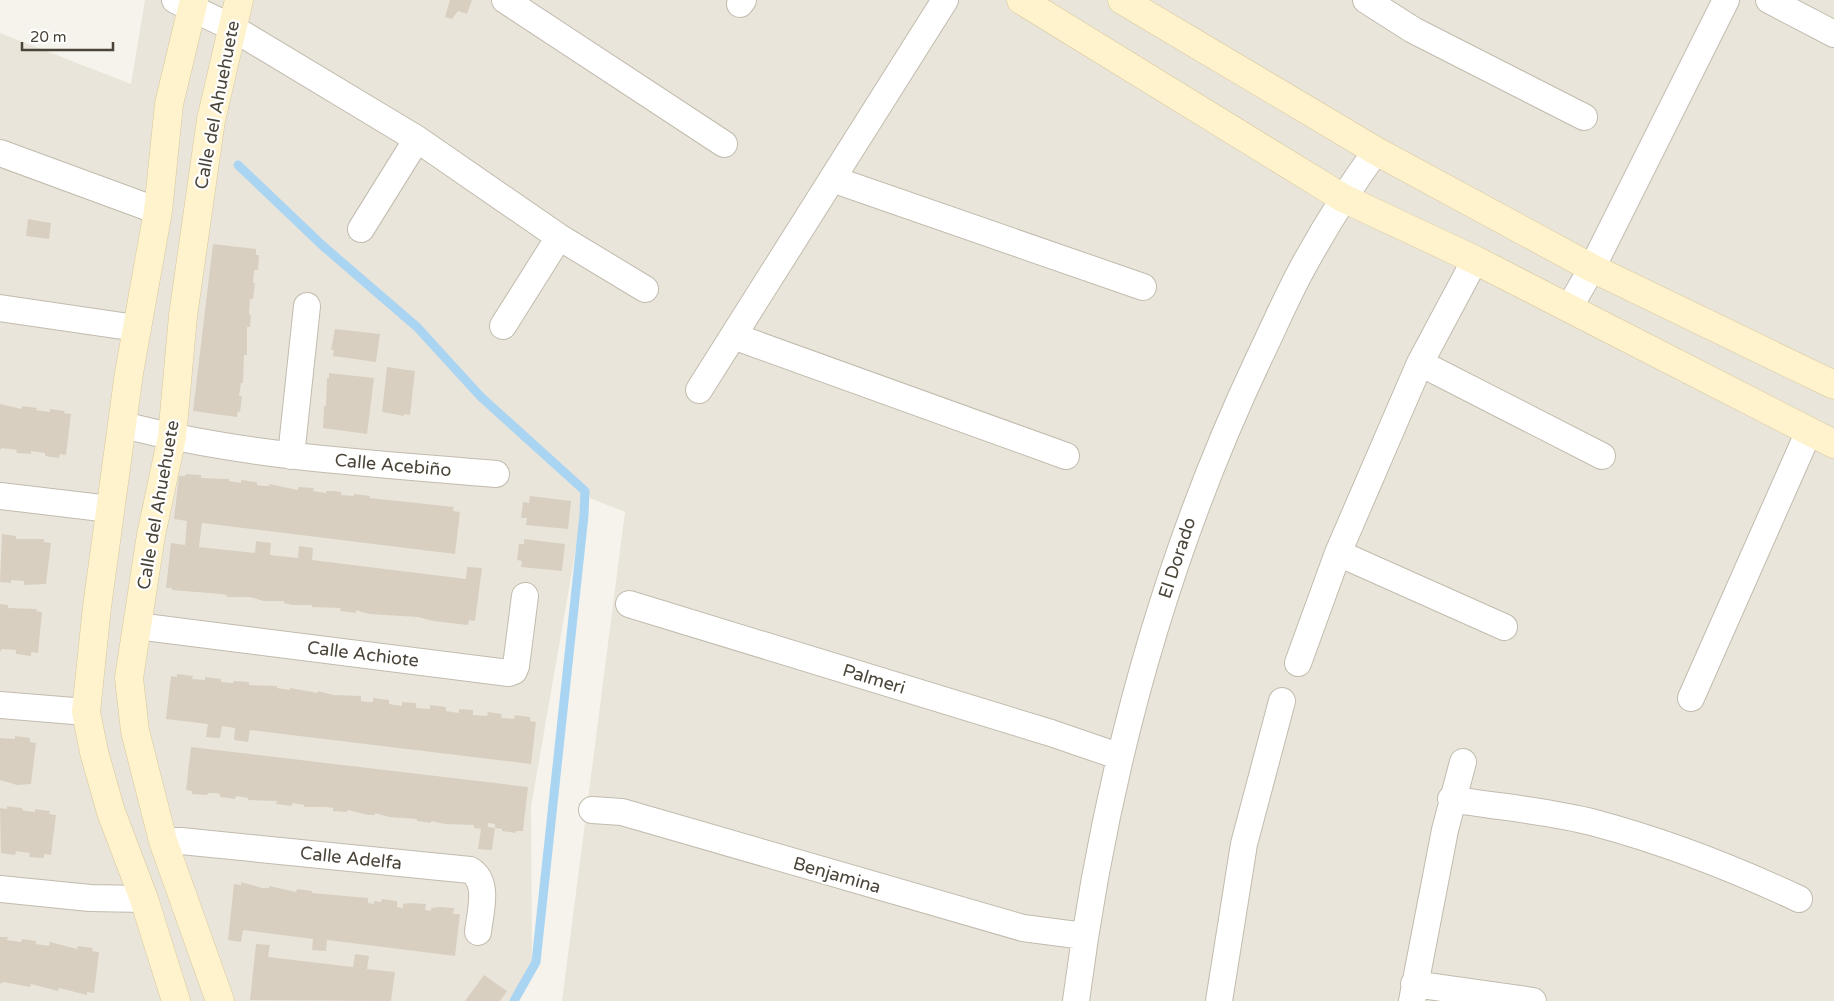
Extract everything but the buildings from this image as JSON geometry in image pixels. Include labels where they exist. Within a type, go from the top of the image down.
[{"type":"street","name":"Calle del Ahuehuete","points":[[220,1001],[163,841],[134,722],[129,678],[151,535],[172,438],[183,316],[211,120],[231,27],[239,0]]},
{"type":"street","points":[[505,0],[724,144]]},
{"type":"street","points":[[699,390],[945,0]]},
{"type":"street","points":[[1022,0],[1343,198],[1475,260],[1834,444]]},
{"type":"street","points":[[1122,0],[1376,151],[1592,268],[1834,385]]},
{"type":"street","points":[[1366,0],[1413,30],[1584,117]]},
{"type":"street","points":[[1569,308],[1592,268],[1726,0]]},
{"type":"street","points":[[1769,0],[1834,34]]},
{"type":"street","points":[[176,1001],[144,899],[112,812],[94,752],[86,712],[110,509],[124,425],[136,328],[158,211],[169,104],[187,3],[231,27],[416,139],[559,237],[645,289]]},
{"type":"street","points":[[361,229],[416,139]]},
{"type":"street","name":"El Dorado","points":[[1076,1001],[1084,936],[1118,756],[1151,639],[1192,513],[1235,408],[1302,269],[1343,198],[1376,151]]},
{"type":"street","points":[[0,153],[158,211]]},
{"type":"street","points":[[832,179],[1143,287]]},
{"type":"street","points":[[503,326],[559,237]]},
{"type":"street","points":[[1298,663],[1338,553],[1420,363],[1475,260]]},
{"type":"street","points":[[290,456],[307,306]]},
{"type":"street","points":[[0,308],[136,328]]},
{"type":"street","points":[[733,336],[1066,456]]},
{"type":"street","points":[[1420,363],[1602,456]]},
{"type":"street","name":"Calle Acebiño","points":[[124,425],[172,438],[290,456],[496,474]]},
{"type":"street","points":[[1691,698],[1809,431]]},
{"type":"street","points":[[0,496],[110,509]]},
{"type":"street","points":[[1338,553],[1504,627]]},
{"type":"street","name":"Calle Achiote","points":[[137,626],[509,673],[514,671],[516,666],[525,596]]},
{"type":"street","name":"Palmeri","points":[[629,604],[1051,733],[1118,756]]},
{"type":"street","points":[[1219,1001],[1244,844],[1282,700]]},
{"type":"street","points":[[0,705],[86,712]]},
{"type":"street","points":[[1463,762],[1451,799],[1413,993],[1533,1001]]},
{"type":"street","points":[[1451,799],[1593,822],[1675,847],[1739,871],[1799,899]]},
{"type":"street","name":"Benjamina","points":[[592,810],[622,812],[1023,928],[1084,936]]},
{"type":"street","name":"Calle Adelfa","points":[[163,841],[181,840],[470,870],[478,875],[483,886],[478,932]]},
{"type":"street","points":[[0,889],[90,898],[144,899]]},
{"type":"shaded area","points":[[145,0],[1834,0],[1834,1001],[562,1001],[625,512],[585,496],[531,807],[532,968],[510,1001],[0,1001],[0,33],[131,84]]},
{"type":"waterway","points":[[238,165],[323,246],[417,327],[481,397],[585,491],[536,962],[514,1001]]}]
